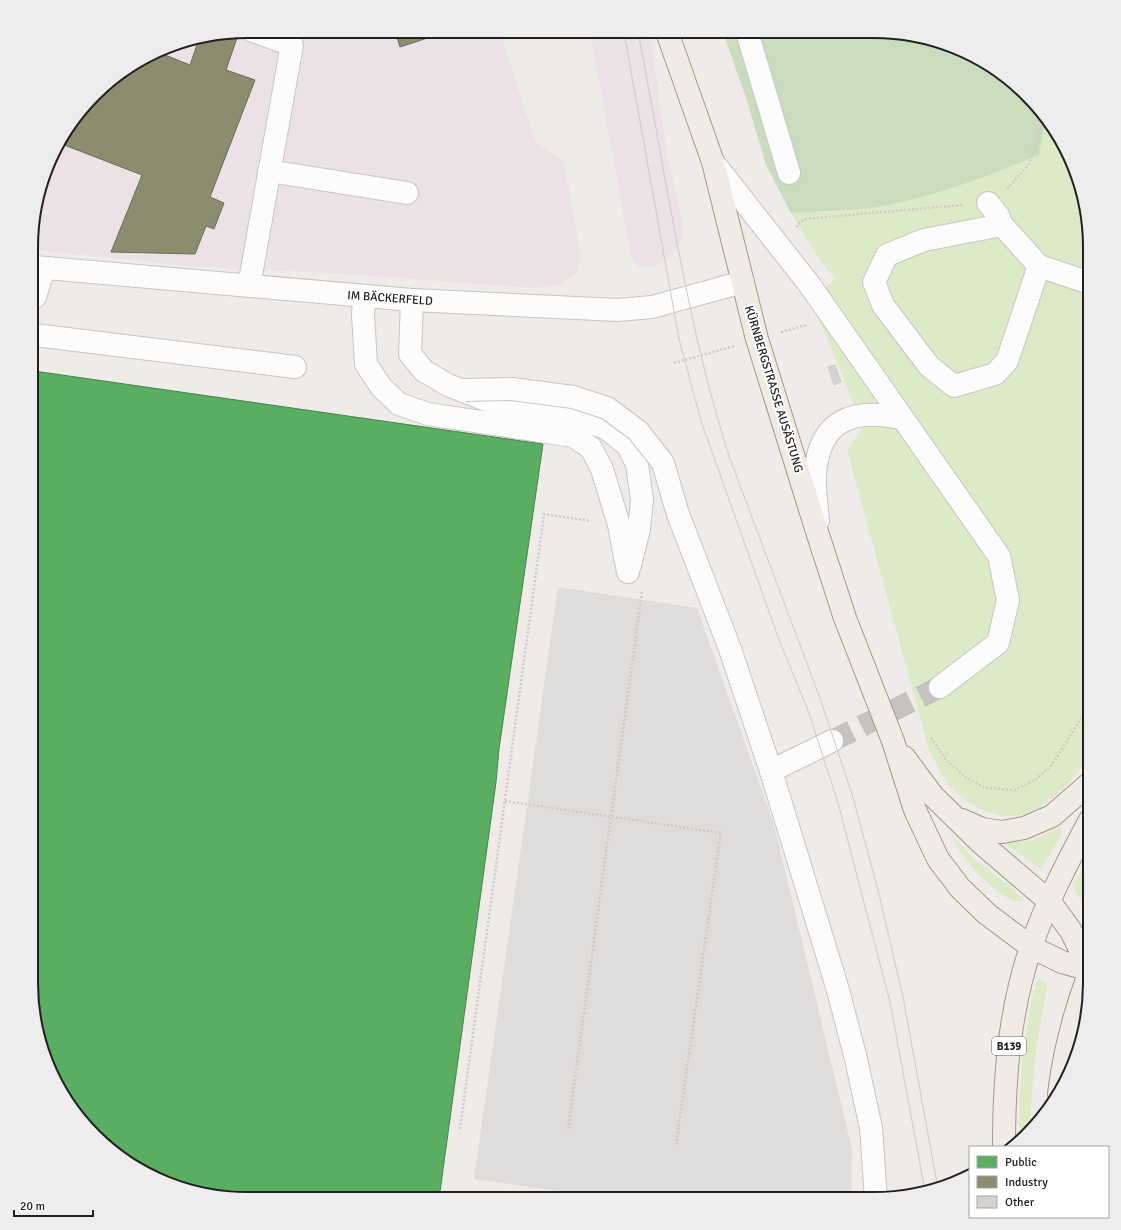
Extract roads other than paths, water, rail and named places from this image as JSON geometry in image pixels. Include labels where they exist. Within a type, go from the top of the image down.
[{"type":"main road","name":"KÜRNBERGSTRASSE AUSÄSTUNG","points":[[669,38],[713,162],[758,339],[819,538],[845,618],[893,741]]},
{"type":"main road","points":[[893,741],[933,796],[981,843],[1050,902],[1071,931],[1083,956]]},
{"type":"main road","points":[[893,741],[915,810],[938,859],[960,888],[987,914],[1031,947],[1062,962],[1083,968]]},
{"type":"main road","points":[[955,817],[982,829],[1002,832],[1024,828],[1052,816],[1083,789]]},
{"type":"main road","name":"B139","points":[[1004,1146],[1004,1095],[1010,1036],[1031,947],[1050,902],[1083,834]]},
{"type":"main road","points":[[1061,1074],[1077,1004],[1083,988]]},
{"type":"street","points":[[249,286],[292,45],[276,38]]},
{"type":"street","points":[[749,38],[789,173]]},
{"type":"street","points":[[713,162],[809,284],[901,418],[999,556],[1008,600],[998,643],[940,687]]},
{"type":"street","points":[[269,171],[407,193]]},
{"type":"street","points":[[988,203],[998,215],[1002,225],[1039,266],[1083,281]]},
{"type":"street","points":[[1002,225],[924,240],[887,255],[874,282],[883,305],[929,366],[954,386],[995,374],[1007,361],[1039,266]]},
{"type":"street","name":"IM BÄCKERFELD","points":[[39,268],[412,300],[618,310],[652,307],[743,282]]},
{"type":"street","points":[[364,296],[363,315],[366,364],[381,387],[399,404],[428,414],[573,436],[591,448],[609,487],[619,526],[636,579],[642,500],[637,464],[628,446],[606,428],[570,417],[510,409],[465,390],[448,385],[424,371],[410,354],[412,300]]},
{"type":"street","points":[[38,335],[295,367]]},
{"type":"street","points":[[465,390],[512,389],[573,397],[606,408],[638,431],[663,463],[678,514],[730,648],[771,771],[838,990],[872,1128],[876,1192]]},
{"type":"street","points":[[819,538],[815,475],[821,446],[828,433],[848,418],[864,414],[883,414],[901,418]]},
{"type":"street","points":[[771,771],[832,741]]},
{"type":"tunnel","points":[[832,741],[940,687]]},
{"type":"tram line","points":[[625,38],[679,339],[701,421],[778,637],[809,713],[838,803],[890,1002],[924,1186]]},
{"type":"tram line","points":[[639,38],[688,299],[700,352],[729,456],[821,701],[852,794],[878,890],[903,997],[937,1182]]}]
